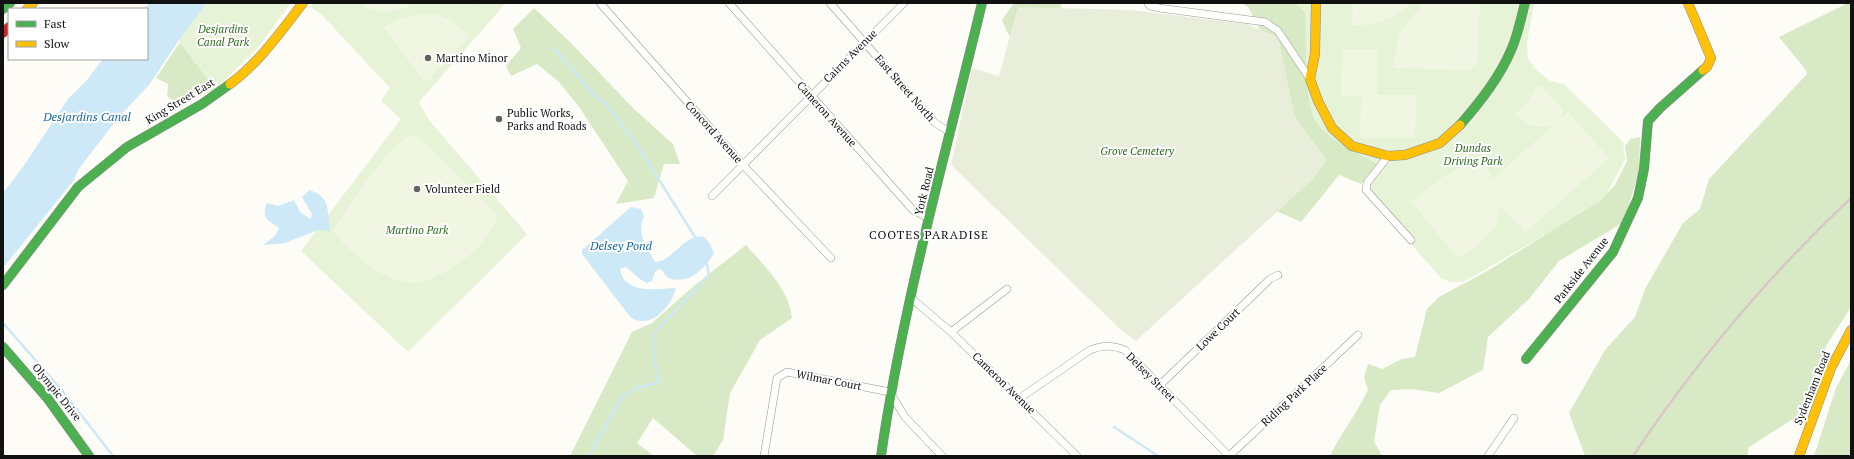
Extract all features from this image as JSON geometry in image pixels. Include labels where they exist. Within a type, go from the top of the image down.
[{"type":"street","points":[[3,10],[10,3]]},
{"type":"street","name":"King Street East","points":[[3,285],[78,187],[127,147],[202,104],[240,77],[277,37],[303,3]]},
{"type":"street","name":"Concord Avenue","points":[[600,3],[743,165],[831,258]]},
{"type":"street","name":"Cameron Avenue","points":[[729,3],[913,210],[930,219]]},
{"type":"street","name":"East Street North","points":[[830,3],[934,122],[951,133]]},
{"type":"street","name":"Cairns Avenue","points":[[712,196],[864,41],[904,3]]},
{"type":"street","name":"York Road","points":[[881,456],[890,392],[910,297],[982,3]]},
{"type":"street","points":[[1148,3],[1150,6],[1159,8],[1261,20],[1278,31],[1310,79],[1318,101],[1332,128],[1339,136],[1352,146],[1388,156],[1409,154],[1440,143],[1460,125],[1480,102],[1501,71],[1513,47],[1525,3]]},
{"type":"street","points":[[1310,79],[1315,54],[1316,3]]},
{"type":"street","name":"Parkside Avenue","points":[[1526,359],[1614,252],[1638,198],[1644,169],[1648,121],[1660,108],[1707,67],[1711,58],[1688,3]]},
{"type":"street","points":[[1388,156],[1367,183],[1366,190],[1411,240]]},
{"type":"street","name":"Lowe Court","points":[[1159,386],[1270,279],[1278,275]]},
{"type":"street","points":[[951,332],[1007,289]]},
{"type":"street","name":"Cameron Avenue","points":[[910,297],[951,332],[1020,398],[1077,456]]},
{"type":"street","name":"Sydenham Road","points":[[1799,456],[1831,368],[1851,330]]},
{"type":"street","name":"Riding Park Place","points":[[1229,456],[1358,335]]},
{"type":"street","name":"Delsey Street","points":[[1020,398],[1090,350],[1100,347],[1114,346],[1125,350],[1229,456]]},
{"type":"street","name":"Olympic Drive","points":[[3,347],[42,390],[75,434],[89,456]]},
{"type":"street","name":"Wilmar Court","points":[[764,456],[776,380],[784,373],[791,372],[890,392]]},
{"type":"street","points":[[890,392],[905,417],[942,456]]},
{"type":"street","points":[[1488,456],[1514,418]]},
{"type":"green space","name":"Desjardins Canal Park","points":[[207,3],[291,3],[256,50],[215,89],[179,40]]},
{"type":"green space","name":"Martino Park","points":[[314,3],[473,3],[475,5],[477,3],[506,3],[419,102],[428,119],[527,234],[408,352],[301,251],[401,119],[381,101],[390,88],[321,14],[311,7]]},
{"type":"green space","points":[[359,3],[414,3],[401,9],[386,12],[371,10]]},
{"type":"green space","points":[[1014,3],[1062,3],[1050,54],[1028,63],[1007,32],[1002,20]]},
{"type":"green space","points":[[1241,3],[1295,3],[1305,12],[1309,101],[1316,122],[1336,140],[1377,164],[1361,184],[1339,175],[1301,222],[1272,209],[1283,73],[1248,7]]},
{"type":"green space","name":"Dundas Driving Park","points":[[1248,3],[1534,3],[1527,43],[1528,58],[1536,70],[1550,81],[1564,84],[1623,142],[1625,159],[1605,197],[1557,228],[1463,282],[1450,282],[1441,278],[1366,193],[1367,182],[1353,160],[1327,160],[1278,37]]},
{"type":"green space","points":[[1353,3],[1410,3],[1391,18],[1376,23],[1352,26]]},
{"type":"green space","points":[[1426,3],[1480,3],[1477,63],[1469,70],[1393,68],[1399,33],[1422,5]]},
{"type":"green space","points":[[1848,3],[1851,3],[1851,307],[1826,346],[1801,414],[1749,447],[1747,456],[1585,456],[1569,413],[1605,350],[1635,317],[1645,289],[1683,223],[1700,209],[1709,179],[1807,74],[1805,69],[1779,37]]},
{"type":"green space","name":"Grove Cemetery","points":[[1018,7],[1130,10],[1246,24],[1278,37],[1295,117],[1327,160],[1313,179],[1136,341],[1122,331],[951,165],[972,68],[999,76]]},
{"type":"green space","points":[[534,8],[570,42],[634,109],[673,144],[680,164],[664,164],[654,198],[616,204],[628,181],[579,107],[559,82],[537,64],[511,76],[506,66],[521,48],[513,29]]},
{"type":"green space","name":"Martino Minor","points":[[421,14],[436,15],[448,19],[469,37],[429,80],[423,80],[383,27],[398,20]]},
{"type":"green space","points":[[180,42],[215,89],[179,106],[167,96],[168,84],[156,78]]},
{"type":"green space","points":[[1342,49],[1378,49],[1377,95],[1416,95],[1415,138],[1360,138],[1361,96],[1341,96]]},
{"type":"green space","points":[[1540,86],[1564,109],[1559,120],[1568,112],[1609,158],[1525,233],[1500,205],[1496,225],[1477,246],[1458,258],[1411,202],[1441,178],[1479,156],[1493,179],[1556,123],[1545,127],[1540,127],[1525,122],[1515,115],[1528,101],[1536,87]]},
{"type":"green space","name":"Volunteer Field","points":[[411,135],[417,136],[498,215],[489,235],[480,246],[453,268],[432,279],[419,283],[401,281],[378,272],[349,249],[332,231],[380,164],[391,151]]},
{"type":"green space","points":[[1640,137],[1639,171],[1624,222],[1559,261],[1529,299],[1488,337],[1483,370],[1439,393],[1411,389],[1391,390],[1380,405],[1374,441],[1382,456],[1330,456],[1368,390],[1364,377],[1368,364],[1382,369],[1402,359],[1415,357],[1427,309],[1439,297],[1489,270],[1601,200],[1615,185],[1627,161],[1625,146],[1630,139]]},
{"type":"green space","points":[[746,245],[768,270],[781,288],[790,307],[792,318],[760,340],[730,393],[723,440],[713,456],[697,456],[653,418],[637,443],[654,456],[570,456],[632,332],[652,323],[695,285]]},
{"type":"green space","points":[[1851,360],[1851,453],[1848,456],[1814,456],[1836,388]]},
{"type":"water","name":"Desjardins Canal","points":[[149,3],[207,3],[179,40],[149,85],[118,118],[78,170],[74,180],[3,268],[3,193],[23,167],[68,99],[86,81],[102,60],[148,60],[148,8],[145,8]]},
{"type":"water","points":[[309,190],[321,196],[325,200],[328,211],[330,231],[318,230],[285,243],[263,245],[275,236],[279,228],[265,216],[265,208],[267,203],[278,206],[294,200],[301,213],[311,219],[312,214],[302,197]]},
{"type":"water","name":"Delsey Pond","points":[[631,207],[641,209],[644,217],[641,228],[642,234],[646,246],[655,262],[668,257],[685,243],[697,237],[704,237],[710,244],[714,254],[698,272],[691,277],[683,279],[671,279],[659,269],[655,272],[652,281],[647,283],[626,267],[620,269],[623,277],[634,287],[642,289],[676,288],[665,309],[660,314],[646,321],[639,321],[631,318],[582,254],[582,250]]},
{"type":"waterway","points":[[554,48],[593,94],[606,104],[637,145],[697,240]]},
{"type":"waterway","points":[[589,456],[621,397],[638,387],[658,383],[654,354],[655,332],[709,275],[706,260]]},
{"type":"waterway","points":[[3,323],[65,394],[113,456]]},
{"type":"waterway","points":[[1114,427],[1158,456]]},
{"type":"railway","points":[[1633,456],[1682,387],[1735,321],[1791,258],[1851,198]]},
{"type":"traffic: fast","points":[[3,9],[10,3]]},
{"type":"traffic: fast","points":[[881,456],[890,399],[913,285],[982,3]]},
{"type":"traffic: fast","points":[[1460,125],[1489,89],[1502,69],[1516,37],[1525,3]]},
{"type":"traffic: fast","points":[[1526,359],[1613,252],[1638,198],[1644,169],[1648,121],[1660,108],[1703,70]]},
{"type":"traffic: fast","points":[[3,285],[78,187],[127,147],[202,104],[230,84]]},
{"type":"traffic: fast","points":[[3,347],[48,399],[89,456]]},
{"type":"traffic: slow","points":[[28,8],[33,3]]},
{"type":"traffic: slow","points":[[230,84],[241,76],[260,57],[303,3]]},
{"type":"traffic: slow","points":[[1316,3],[1315,54],[1310,79],[1318,101],[1332,128],[1352,146],[1388,156],[1405,155],[1440,143],[1460,125]]},
{"type":"traffic: slow","points":[[1688,3],[1711,58],[1707,67],[1703,70]]},
{"type":"traffic: slow","points":[[1799,456],[1831,368],[1851,330]]},
{"type":"traffic: jam","points":[[3,33],[8,28]]},
{"type":"place","name":"Martino Minor","points":[[428,58]]},
{"type":"place","name":"Public Works, Parks and Roads","points":[[499,119]]},
{"type":"place","name":"Volunteer Field","points":[[417,189]]},
{"type":"district","name":"COOTES PARADISE","points":[[929,234]]}]
